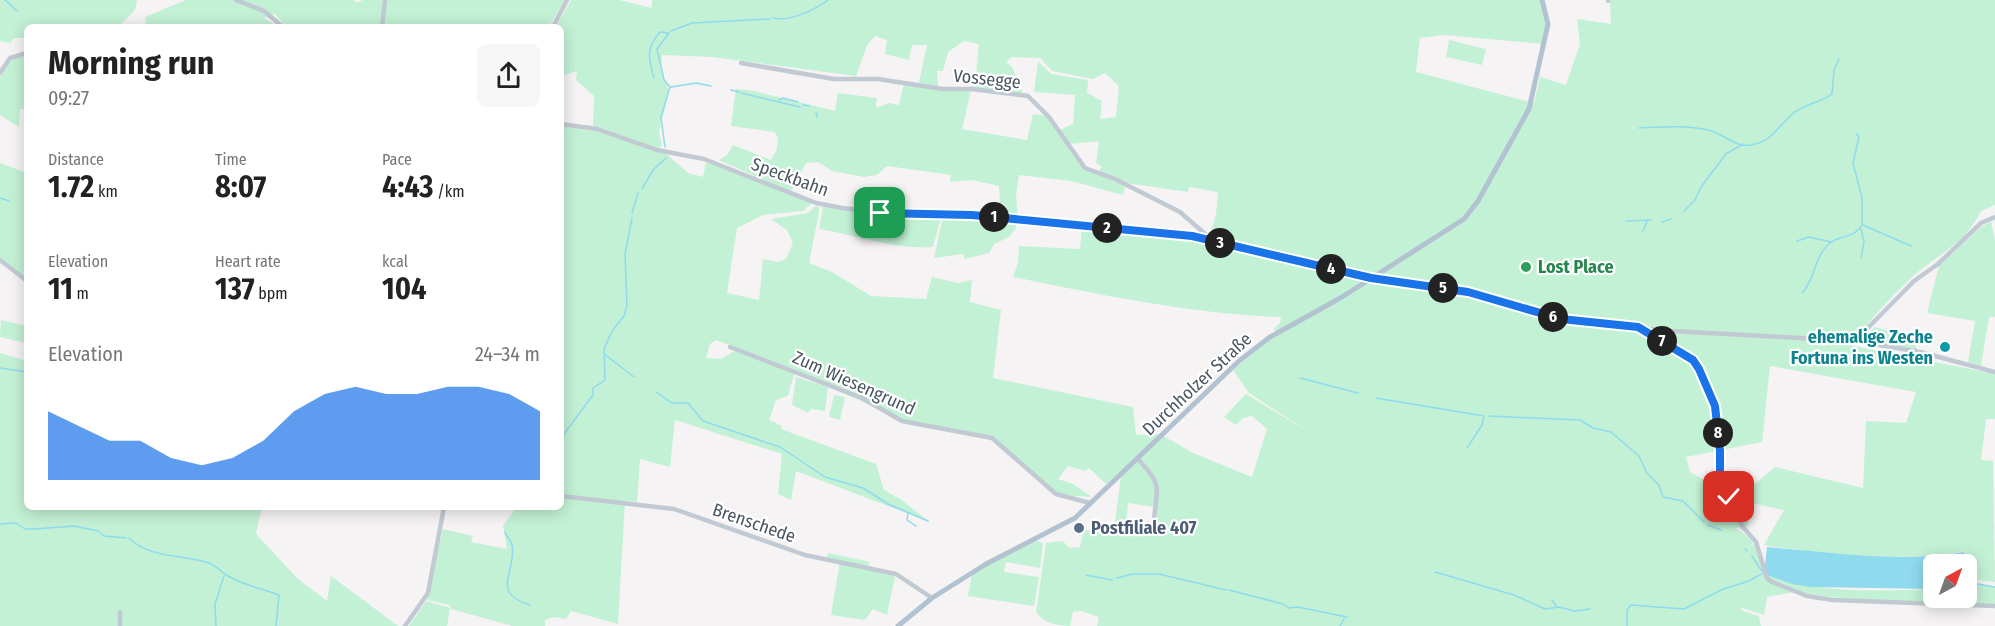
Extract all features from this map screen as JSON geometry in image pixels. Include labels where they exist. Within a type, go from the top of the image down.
[{"type":"main road","name":"Durchholzer Straße","points":[[898,626],[932,598],[1000,555],[1068,523],[1239,361],[1278,332],[1371,278],[1458,223],[1475,207],[1529,109],[1548,24],[1542,0]]},
{"type":"street","points":[[236,0],[264,12],[279,24]]},
{"type":"street","points":[[382,24],[385,0]]},
{"type":"street","points":[[555,24],[567,0]]},
{"type":"street","points":[[0,73],[10,58],[24,54]]},
{"type":"street","name":"Vossegge","points":[[741,63],[834,79],[878,79],[1028,96],[1049,117],[1085,168],[1115,179],[1180,212],[1214,242]]},
{"type":"street","name":"Speckbahn","points":[[564,124],[597,129],[657,150],[727,166],[765,184],[832,206],[909,215],[951,214],[1175,234],[1371,278],[1468,292],[1561,319],[1638,327],[1855,341],[1920,352],[1995,372]]},
{"type":"street","points":[[1855,341],[1914,281],[1938,264],[1976,227],[1995,217]]},
{"type":"street","points":[[0,260],[24,279]]},
{"type":"street","points":[[1638,327],[1693,360],[1699,369],[1715,406],[1721,484],[1742,526],[1756,542],[1767,578],[1772,582],[1807,596],[1833,600],[1995,606]]},
{"type":"street","name":"Zum Wiesengrund","points":[[730,347],[862,398],[902,421],[992,438],[1056,494],[1090,502]]},
{"type":"street","name":"Durchholzer Straße","points":[[1138,459],[1157,482],[1159,490],[1154,524]]},
{"type":"street","name":"Brenschede","points":[[564,496],[674,509],[805,555],[896,574],[932,598]]},
{"type":"street","points":[[405,626],[428,593],[443,510]]},
{"type":"street","points":[[120,612],[120,626]]},
{"type":"green space","points":[[0,0],[137,0],[135,10],[121,24],[24,24],[24,38],[14,38],[10,43],[0,41]]},
{"type":"green space","points":[[186,0],[354,0],[356,3],[363,0],[384,0],[381,24],[283,24],[275,14],[264,18],[274,24],[146,24],[145,17]]},
{"type":"green space","points":[[386,0],[565,0],[551,24],[383,24]]},
{"type":"green space","points":[[571,0],[619,0],[652,8],[652,0],[1539,0],[1546,16],[1543,44],[1445,35],[1420,38],[1416,72],[1534,103],[1540,77],[1566,85],[1580,44],[1577,19],[1611,24],[1610,0],[1995,0],[1995,205],[1981,211],[1966,233],[1901,288],[1849,345],[1995,374],[1995,419],[1986,419],[1981,460],[1993,461],[1995,582],[1977,580],[1977,554],[1964,554],[1964,551],[1918,556],[1864,556],[1764,545],[1784,510],[1752,503],[1747,527],[1734,528],[1750,539],[1756,549],[1763,567],[1759,575],[1764,574],[1805,585],[1848,590],[1923,589],[1923,602],[1863,601],[1794,592],[1767,597],[1764,615],[1739,607],[1743,611],[1759,616],[1761,626],[1097,626],[1099,617],[1081,611],[1073,612],[1070,626],[1056,624],[1043,619],[1036,612],[1046,543],[1063,541],[1069,548],[1080,547],[1084,530],[1114,531],[1121,476],[1126,467],[1106,484],[1089,468],[1085,471],[1068,466],[1058,479],[1073,484],[1092,497],[1059,495],[997,440],[907,422],[777,363],[716,340],[710,344],[706,358],[721,359],[736,350],[794,374],[788,396],[776,400],[769,420],[782,426],[781,429],[876,464],[884,490],[930,522],[796,471],[791,500],[778,494],[782,454],[675,420],[670,467],[640,459],[637,502],[625,501],[618,624],[571,611],[566,619],[554,617],[545,620],[545,626],[513,626],[451,609],[449,605],[427,600],[443,529],[473,536],[471,542],[507,549],[503,526],[515,510],[564,510],[564,126],[593,131],[594,96],[576,80],[577,71],[564,75],[564,24],[558,24]],"holes":[[[875,36],[887,40],[885,54],[909,60],[912,45],[927,45],[919,83],[938,86],[937,71],[943,71],[948,52],[964,41],[979,44],[976,76],[970,88],[1023,94],[1012,67],[1006,62],[1012,57],[1040,58],[1052,71],[1093,79],[1105,73],[1119,86],[1116,117],[1100,119],[1102,101],[1087,93],[1088,80],[1051,74],[1038,61],[1034,92],[1075,95],[1073,124],[1060,130],[1069,144],[1099,141],[1096,163],[1102,167],[1098,172],[1126,183],[1188,192],[1189,187],[1218,192],[1216,215],[1208,241],[1082,227],[1080,249],[1019,246],[1018,263],[1013,277],[1180,308],[1281,317],[1280,323],[1274,328],[1276,335],[1233,370],[1249,393],[1309,432],[1246,394],[1224,417],[1236,425],[1243,418],[1252,416],[1267,429],[1252,477],[1193,453],[1160,434],[1136,435],[1133,407],[993,378],[1001,310],[970,302],[972,280],[958,283],[932,277],[926,299],[871,296],[832,272],[809,263],[819,212],[819,207],[815,206],[808,213],[771,219],[787,230],[793,243],[786,259],[778,262],[763,259],[759,300],[727,293],[737,228],[763,215],[803,211],[812,203],[726,168],[706,163],[703,177],[688,173],[659,147],[662,146],[659,132],[669,91],[661,68],[662,55],[712,57],[856,76],[867,45]],[[1770,366],[1916,392],[1906,423],[1866,421],[1863,488],[1775,467],[1742,495],[1722,490],[1690,472],[1686,457],[1762,442]],[[1128,503],[1155,507],[1154,525],[1126,525]]]},
{"type":"green space","points":[[1449,40],[1486,49],[1482,65],[1446,57]]},
{"type":"green space","points":[[24,55],[24,109],[20,109],[19,127],[0,115],[0,77],[9,59]]},
{"type":"green space","points":[[904,83],[971,90],[962,129],[1027,140],[1033,114],[1047,116],[1083,168],[1125,185],[1123,195],[1071,181],[1019,175],[1016,195],[1018,218],[1003,216],[1005,204],[1000,203],[999,186],[972,180],[950,182],[951,175],[887,166],[877,175],[864,177],[832,171],[818,162],[806,163],[791,192],[719,160],[728,154],[733,145],[771,160],[777,149],[778,137],[774,132],[731,126],[736,89],[754,91],[835,111],[838,93],[877,98],[876,108],[889,103],[899,105]]},
{"type":"green space","points":[[0,163],[24,172],[24,277],[0,258]]},
{"type":"green space","points":[[823,207],[941,217],[933,247],[904,246],[819,229]]},
{"type":"green space","points":[[943,216],[1017,221],[1016,228],[1009,237],[994,244],[989,253],[965,259],[963,254],[934,258]]},
{"type":"green space","points":[[1991,221],[1995,240],[1995,317],[1989,317],[1981,366],[1968,362],[1975,321],[1927,313],[1939,266],[1980,228]]},
{"type":"green space","points":[[1,320],[24,325],[24,343],[0,337]]},
{"type":"green space","points":[[1875,327],[1914,338],[1917,350],[1860,339]]},
{"type":"green space","points":[[0,353],[24,360],[24,510],[261,510],[256,534],[298,579],[327,601],[331,576],[398,626],[0,626]]},
{"type":"green space","points":[[796,377],[828,387],[825,411],[811,409],[808,413],[792,405]]},
{"type":"green space","points":[[834,395],[845,397],[840,420],[829,417]]},
{"type":"green space","points":[[1034,540],[1043,543],[1040,568],[1006,562],[1004,572],[1039,577],[1034,606],[968,596],[972,574]]},
{"type":"green space","points":[[828,553],[870,562],[868,566],[895,576],[887,615],[873,609],[865,620],[831,615],[840,562],[827,559]]},
{"type":"green space","points":[[1977,583],[1995,587],[1995,604],[1977,604]]},
{"type":"green space","points":[[426,601],[450,608],[447,626],[409,626]]},
{"type":"water","points":[[1767,547],[1840,554],[1923,556],[1923,589],[1811,587],[1792,584],[1764,574]]},
{"type":"waterway","points":[[5,0],[17,11]]},
{"type":"waterway","points":[[773,18],[801,15],[828,0]]},
{"type":"waterway","points":[[671,31],[692,23],[770,19]]},
{"type":"waterway","points":[[654,78],[650,65],[650,48],[660,32],[668,33]]},
{"type":"waterway","points":[[665,147],[661,117],[670,87],[664,80],[657,49],[669,33]]},
{"type":"waterway","points":[[1639,128],[1700,128],[1740,144],[1759,143],[1771,136],[1795,112],[1832,94],[1834,70],[1839,59]]},
{"type":"waterway","points":[[671,87],[696,83],[711,86]]},
{"type":"waterway","points":[[731,90],[739,92]]},
{"type":"waterway","points":[[741,93],[800,107]]},
{"type":"waterway","points":[[779,100],[783,98],[798,102]]},
{"type":"waterway","points":[[803,105],[809,106]]},
{"type":"waterway","points":[[816,113],[817,117]]},
{"type":"waterway","points":[[1802,293],[1810,282],[1825,248],[1834,240],[1855,232],[1862,225],[1862,198],[1853,163],[1859,137],[1856,133]]},
{"type":"waterway","points":[[1684,211],[1695,200],[1701,187],[1726,154],[1743,144]]},
{"type":"waterway","points":[[642,189],[653,170],[666,158]]},
{"type":"waterway","points":[[632,213],[638,193]]},
{"type":"waterway","points":[[0,198],[9,201]]},
{"type":"waterway","points":[[564,434],[593,395],[593,388],[605,380],[604,349],[612,331],[624,316],[627,306],[625,254],[632,218]]},
{"type":"waterway","points":[[1662,222],[1671,219]]},
{"type":"waterway","points":[[1626,221],[1651,220]]},
{"type":"waterway","points":[[1643,231],[1647,221]]},
{"type":"waterway","points":[[1863,225],[1911,246]]},
{"type":"waterway","points":[[1861,229],[1864,242],[1861,258]]},
{"type":"waterway","points":[[1797,241],[1809,237],[1831,242]]},
{"type":"waterway","points":[[604,354],[634,377]]},
{"type":"waterway","points":[[0,368],[24,372]]},
{"type":"waterway","points":[[1300,378],[1358,393]]},
{"type":"waterway","points":[[656,392],[672,403],[688,403],[703,421],[780,447],[825,477],[863,488],[888,504],[928,521]]},
{"type":"waterway","points":[[1376,398],[1484,416],[1482,425],[1467,448]]},
{"type":"waterway","points":[[1489,416],[1580,420],[1593,428],[1611,432],[1639,456],[1647,473],[1659,485],[1663,497],[1683,501],[1704,522]]},
{"type":"waterway","points":[[908,513],[907,520],[916,526]]},
{"type":"waterway","points":[[0,524],[16,523],[25,529],[74,526],[98,531],[104,536],[126,538]]},
{"type":"waterway","points":[[1708,525],[1721,530]]},
{"type":"waterway","points":[[505,532],[511,543],[513,555],[508,588],[518,600],[530,605]]},
{"type":"waterway","points":[[129,538],[147,550],[209,563],[247,585],[279,595],[276,626]]},
{"type":"waterway","points":[[1627,626],[1627,610],[1631,605],[1684,609],[1723,589],[1749,581],[1763,573],[1752,556]]},
{"type":"waterway","points":[[1435,572],[1514,595],[1545,609],[1559,607],[1574,611],[1590,609]]},
{"type":"waterway","points":[[1117,578],[1132,574],[1159,574],[1226,590]]},
{"type":"waterway","points":[[1086,575],[1112,580]]},
{"type":"waterway","points":[[216,626],[215,604],[224,576]]},
{"type":"waterway","points":[[1977,584],[1995,587]]},
{"type":"waterway","points":[[1229,590],[1283,604],[1289,608],[1298,607],[1347,617]]},
{"type":"waterway","points":[[1552,600],[1557,607]]},
{"type":"waterway","points":[[1340,626],[1344,619]]},
{"type":"place","name":"Lost Place","points":[[1526,267]]},
{"type":"place","name":"ehemalige Zeche Fortuna ins Westen","points":[[1945,347]]},
{"type":"place","name":"Postfiliale 407","points":[[1079,528]]},
{"type":"route","points":[[880,213],[972,215],[1192,236],[1371,278],[1468,292],[1561,319],[1638,327],[1693,360],[1699,369],[1715,406],[1720,451],[1720,478],[1729,497]]}]
